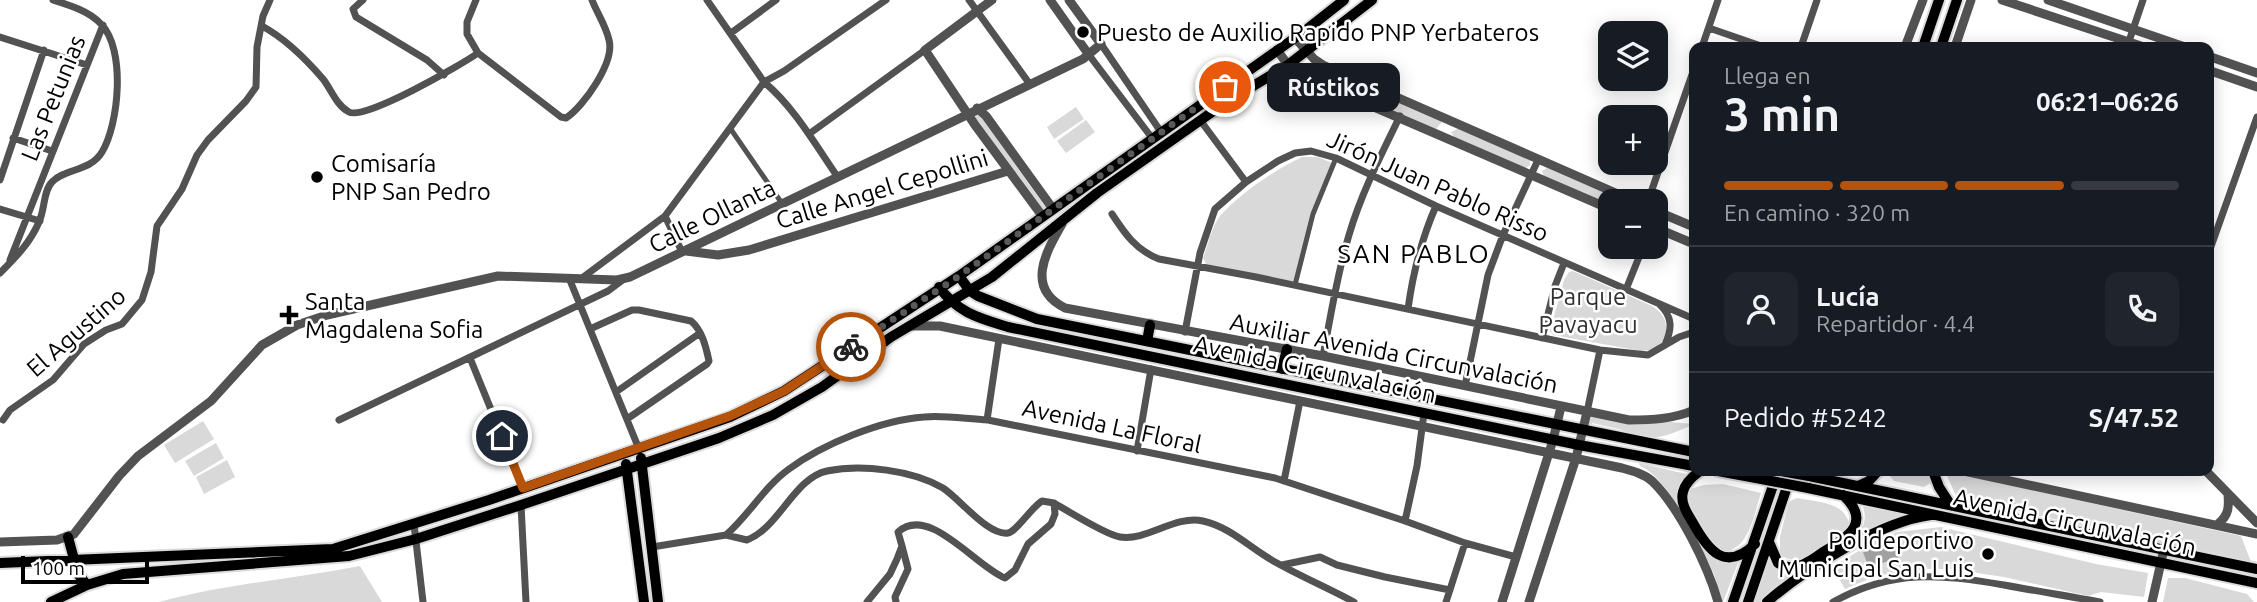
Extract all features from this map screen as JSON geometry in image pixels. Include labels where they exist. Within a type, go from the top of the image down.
[{"type":"main road","points":[[0,563],[333,549],[523,488],[730,416],[784,391],[959,276],[1295,38],[1344,0]]},
{"type":"main road","points":[[51,602],[87,585],[139,571],[349,556],[416,539],[719,438],[773,415],[822,387],[874,349],[992,277],[1097,193],[1200,120],[1288,65],[1372,0]]},
{"type":"main road","points":[[1925,42],[1939,0]]},
{"type":"main road","points":[[1943,42],[1958,0]]},
{"type":"main road","points":[[959,276],[970,291]]},
{"type":"main road","name":"Avenida Circunvalación","points":[[939,287],[951,303],[967,313],[1008,327],[1553,440],[1689,465]]},
{"type":"main road","name":"Avenida Circunvalación","points":[[970,291],[1037,319],[1689,451]]},
{"type":"main road","points":[[1147,341],[1150,325]]},
{"type":"main road","points":[[1282,369],[1287,349]]},
{"type":"main road","points":[[639,449],[643,464],[658,602]]},
{"type":"main road","points":[[624,454],[644,602]]},
{"type":"main road","points":[[1694,476],[1686,483],[1682,497],[1685,510],[1705,544],[1720,556],[1732,558],[1755,544]]},
{"type":"main road","name":"Avenida Circunvalación","points":[[1745,476],[1858,486],[2257,569]]},
{"type":"main road","points":[[1733,602],[1778,476]]},
{"type":"main road","points":[[1748,602],[1791,476]]},
{"type":"main road","name":"Avenida Circunvalación","points":[[1793,476],[1843,495],[2257,583]]},
{"type":"main road","points":[[1858,486],[1874,476]]},
{"type":"main road","points":[[1935,476],[1950,504]]},
{"type":"main road","points":[[1769,542],[1778,563],[1791,567],[1803,565],[1842,541],[1853,530],[1857,518],[1854,507],[1843,495]]},
{"type":"main road","points":[[1767,602],[1801,576],[1872,534],[1912,518],[1941,515]]},
{"type":"main road","points":[[68,537],[78,574],[87,585]]},
{"type":"street","points":[[0,272],[32,238],[52,181],[92,163],[102,153],[115,113],[115,60],[110,38],[103,25],[73,6],[53,0]]},
{"type":"street","name":"El Agustino","points":[[3,420],[10,410],[52,380],[83,344],[122,324],[142,300],[151,272],[157,226],[182,189],[197,155],[256,87],[257,47],[270,0]]},
{"type":"street","points":[[363,0],[353,9],[356,17],[427,60],[444,75]]},
{"type":"street","points":[[476,0],[467,22],[467,34],[478,53],[556,114],[566,118],[592,90],[610,52],[609,39],[592,0]]},
{"type":"street","points":[[707,0],[764,82],[809,134],[837,176]]},
{"type":"street","points":[[731,33],[776,0]]},
{"type":"street","points":[[582,278],[665,216],[764,82],[886,0]]},
{"type":"street","points":[[969,0],[1028,83]]},
{"type":"street","points":[[809,134],[992,0]]},
{"type":"street","points":[[1049,0],[1088,55],[1156,135]]},
{"type":"street","points":[[1069,0],[1101,44],[1156,135]]},
{"type":"street","points":[[1704,42],[1718,0]]},
{"type":"street","points":[[1803,42],[1817,0]]},
{"type":"street","points":[[1907,42],[1923,0]]},
{"type":"street","points":[[1957,42],[1971,0]]},
{"type":"street","points":[[2048,0],[2133,29],[2162,42]]},
{"type":"street","points":[[2129,42],[2143,0]]},
{"type":"street","points":[[2008,1],[2121,42]]},
{"type":"street","points":[[2081,26],[2085,13]]},
{"type":"street","name":"Las Petunias","points":[[9,263],[103,25]]},
{"type":"street","points":[[262,26],[293,47],[326,82],[343,108],[352,114],[360,114],[444,75],[478,53]]},
{"type":"street","points":[[1709,28],[1750,42]]},
{"type":"street","points":[[0,37],[88,65]]},
{"type":"street","points":[[1295,38],[1324,65],[1606,189]]},
{"type":"street","name":"Calle Ollanta","points":[[339,420],[580,305],[608,291],[624,279],[781,202],[1088,55],[1101,44]]},
{"type":"street","points":[[0,180],[44,50]]},
{"type":"street","points":[[925,50],[1043,217]]},
{"type":"street","points":[[1277,50],[1288,65],[1308,79],[1598,204]]},
{"type":"street","points":[[2214,58],[2257,73]]},
{"type":"street","points":[[2236,80],[2241,68]]},
{"type":"street","points":[[2214,72],[2257,87]]},
{"type":"street","points":[[1652,189],[1689,83]]},
{"type":"street","points":[[977,108],[986,116],[1053,209]]},
{"type":"street","points":[[1323,356],[1349,234],[1399,116]]},
{"type":"street","points":[[2214,238],[2257,117]]},
{"type":"street","points":[[1200,120],[1247,182]]},
{"type":"street","points":[[1441,135],[1447,121]]},
{"type":"street","points":[[730,128],[781,202]]},
{"type":"street","points":[[13,138],[52,151]]},
{"type":"street","name":"Jirón Juan Pablo Risso","points":[[1185,332],[1198,265],[1215,209],[1278,160],[1295,153],[1311,151],[1336,158],[1436,206],[1689,316]]},
{"type":"street","points":[[1295,285],[1313,214],[1336,158]]},
{"type":"street","points":[[1465,386],[1488,275],[1503,235],[1538,160]]},
{"type":"street","name":"Calle Angel Cepollini","points":[[683,251],[718,254],[749,250],[1008,171]]},
{"type":"street","points":[[1408,309],[1413,271],[1423,234],[1436,206]]},
{"type":"street","points":[[0,209],[40,221]]},
{"type":"street","points":[[1112,214],[1133,244],[1159,259],[1600,350],[1648,355],[1689,334]]},
{"type":"street","points":[[665,216],[683,251]]},
{"type":"street","name":"Auxiliar Avenida Circunvalación","points":[[1065,218],[1042,262],[1044,282],[1051,298],[1057,304],[1075,311],[1323,356],[1629,420],[1654,419],[1689,412]]},
{"type":"street","points":[[1668,218],[1689,225]]},
{"type":"street","points":[[1668,233],[1689,242]]},
{"type":"street","points":[[1627,287],[1638,259]]},
{"type":"street","points":[[1542,338],[1555,286],[1564,263]]},
{"type":"street","points":[[0,542],[68,537],[80,528],[119,476],[138,456],[211,401],[256,351],[281,332],[327,315],[498,276],[624,279]]},
{"type":"street","points":[[569,278],[639,449]]},
{"type":"street","points":[[1657,302],[1665,310],[1671,326],[1665,346]]},
{"type":"street","points":[[590,329],[632,310],[639,310],[691,321],[700,333],[709,361],[627,419]]},
{"type":"street","points":[[911,326],[940,326],[1549,451],[1601,468],[1634,472],[1653,482],[1679,518],[1702,559],[1718,602]]},
{"type":"street","points":[[616,392],[700,333]]},
{"type":"street","points":[[987,420],[999,340]]},
{"type":"street","points":[[1529,602],[1576,458],[1600,350]]},
{"type":"street","points":[[470,358],[523,488]]},
{"type":"street","points":[[1137,451],[1151,369]]},
{"type":"street","points":[[1284,481],[1300,401]]},
{"type":"street","points":[[1502,602],[1561,407]]},
{"type":"street","points":[[1405,521],[1417,466],[1424,413]]},
{"type":"street","name":"Avenida La Floral","points":[[726,535],[790,468],[834,444],[870,429],[911,419],[947,416],[987,420],[1284,481],[1465,543],[1516,557]]},
{"type":"street","points":[[652,547],[726,535],[747,540],[755,537],[815,476],[825,471],[852,468],[895,472],[930,482],[946,490],[992,530],[1005,534],[1013,532],[1033,506],[1042,501],[1054,503],[1117,537],[1133,537],[1194,520],[1208,522],[1281,565],[1354,602]]},
{"type":"street","points":[[1988,476],[2257,534]]},
{"type":"street","points":[[2211,476],[2257,523]]},
{"type":"street","points":[[2218,524],[2225,518],[2229,508],[2228,494]]},
{"type":"street","points":[[896,602],[895,597],[908,569],[898,533],[907,526],[912,524],[932,527],[1005,578],[1015,570],[1028,544],[1051,524],[1055,514],[1054,503]]},
{"type":"street","points":[[521,505],[526,602]]},
{"type":"street","points":[[414,524],[423,602]]},
{"type":"street","points":[[1446,602],[1465,543]]},
{"type":"street","points":[[867,602],[890,574],[902,546]]},
{"type":"street","points":[[2152,602],[2164,549]]},
{"type":"street","points":[[1281,565],[1320,557],[1337,565],[1450,590]]},
{"type":"street","points":[[1833,602],[1881,581],[1920,575],[1954,577],[2100,602]]},
{"type":"green space","points":[[1318,64],[1442,122],[1436,129],[1319,77],[1312,71]]},
{"type":"green space","points":[[1076,107],[1084,119],[1054,139],[1047,127]]},
{"type":"green space","points":[[980,114],[1046,208],[1041,212],[974,117]]},
{"type":"green space","points":[[1086,120],[1095,132],[1066,153],[1057,141]]},
{"type":"green space","points":[[1459,128],[1530,160],[1530,165],[1526,168],[1454,137],[1451,132]]},
{"type":"green space","points":[[1302,157],[1318,157],[1332,163],[1312,214],[1295,284],[1206,264],[1203,258],[1212,230],[1220,216],[1258,183]]},
{"type":"green space","points":[[1547,168],[1598,190],[1598,201],[1544,176],[1542,171]]},
{"type":"green space","name":"Parque Pavayacu","points":[[1573,271],[1652,306],[1661,313],[1665,321],[1664,341],[1652,350],[1641,351],[1553,335],[1550,331],[1564,280],[1569,272]]},
{"type":"green space","points":[[1588,415],[1689,424],[1689,426],[1667,435],[1652,438],[1622,434],[1623,430],[1592,423],[1591,428],[1586,427]]},
{"type":"green space","points":[[203,421],[214,439],[175,463],[164,445]]},
{"type":"green space","points":[[216,443],[224,458],[194,476],[185,461]]},
{"type":"green space","points":[[227,460],[235,477],[204,494],[196,477]]},
{"type":"green space","points":[[1639,463],[1686,474],[1677,489],[1679,508],[1657,479]]},
{"type":"green space","points":[[1890,476],[1930,476],[1932,482],[1924,487],[1894,481]]},
{"type":"green space","points":[[1947,476],[1968,476],[2241,536],[2251,562],[1957,498]]},
{"type":"green space","points":[[1723,484],[1761,493],[1746,537],[1733,549],[1725,552],[1717,548],[1697,525],[1689,498],[1690,489]]},
{"type":"green space","points":[[1797,498],[1826,503],[1837,508],[1851,524],[1848,531],[1823,548],[1805,558],[1795,560],[1780,554],[1780,537],[1788,505]]},
{"type":"green space","points":[[1861,502],[1917,514],[1853,539],[1864,522]]},
{"type":"green space","name":"Polideportivo Municipal San Luis","points":[[1941,527],[2096,564],[2148,573],[2144,597],[2101,592],[2088,596],[2004,577],[1950,569],[1924,569],[1876,576],[1845,589],[1832,567],[1877,540],[1897,532]]},
{"type":"green space","points":[[1696,537],[1713,557],[1724,562],[1738,563],[1723,602],[1720,602],[1714,574]]},
{"type":"green space","points":[[1769,561],[1782,573],[1809,567],[1761,602],[1755,602]]},
{"type":"green space","points":[[360,566],[382,602],[159,602],[209,591]]},
{"type":"green space","points":[[2168,578],[2185,578],[2247,594],[2254,602],[2163,602]]},
{"type":"shaded area","points":[[1894,541],[1899,557],[1869,568],[1863,552]]},
{"type":"way so far","points":[[851,347],[959,276],[1225,87]]},
{"type":"place","name":"Puesto de Auxilio Rapido PNP Yerbateros","points":[[1083,32]]},
{"type":"place","name":"Rústikos","points":[[1225,87]]},
{"type":"place","name":"Comisaría PNP San Pedro","points":[[317,177]]},
{"type":"place","name":"Santa Magdalena Sofia","points":[[289,315]]},
{"type":"place","name":"Polideportivo Municipal San Luis","points":[[1988,554]]},
{"type":"district","name":"SAN PABLO","points":[[1414,253]]},
{"type":"route","points":[[502,436],[523,488],[730,416],[784,391],[851,347]]}]
